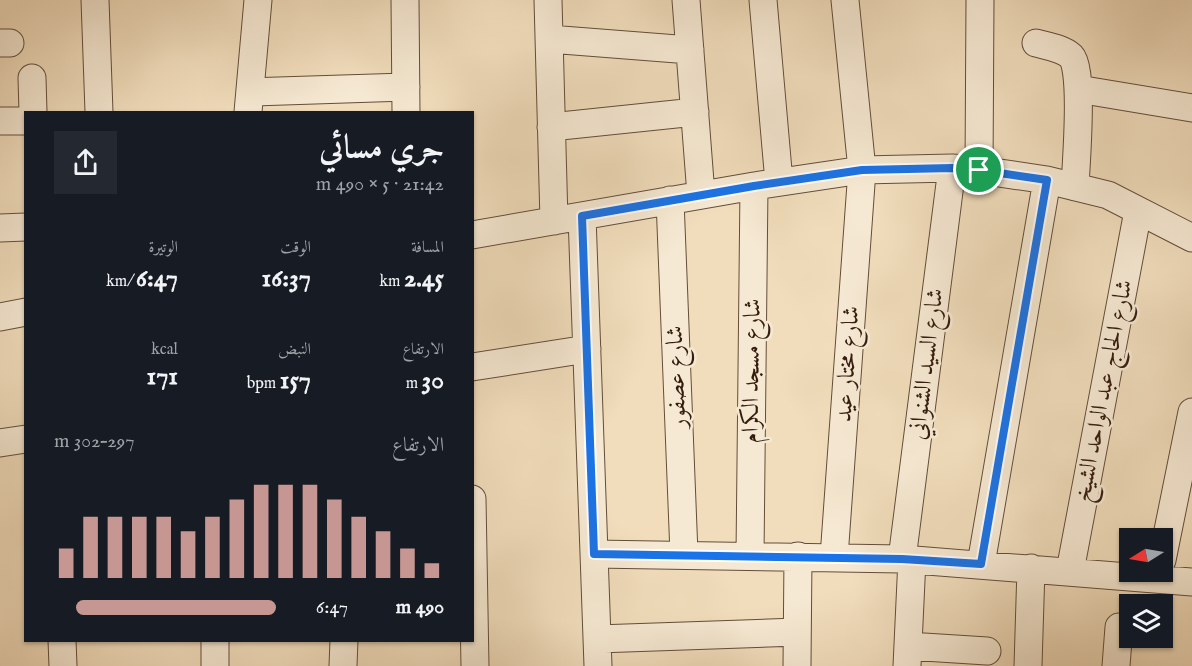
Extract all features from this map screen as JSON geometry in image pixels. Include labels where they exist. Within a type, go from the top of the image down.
[{"type":"street","points":[[95,0],[99,111]]},
{"type":"street","points":[[258,0],[249,102],[406,100],[405,0]]},
{"type":"street","points":[[548,0],[554,221]]},
{"type":"street","points":[[686,0],[701,195]]},
{"type":"street","name":"شارع مسجد الكرام","points":[[750,555],[767,184],[763,0]]},
{"type":"street","name":"شارع مختار عيد","points":[[834,557],[862,170],[845,0]]},
{"type":"street","points":[[979,170],[980,0]]},
{"type":"street","points":[[549,39],[690,50]]},
{"type":"street","points":[[1036,43],[1061,50],[1073,58],[1078,76],[1075,187]]},
{"type":"street","points":[[32,78],[33,111]]},
{"type":"street","points":[[1078,89],[1192,108]]},
{"type":"street","points":[[551,127],[695,112]]},
{"type":"street","points":[[0,121],[24,121]]},
{"type":"street","points":[[474,235],[670,200],[862,170],[952,168],[1047,180],[1108,195],[1192,238]]},
{"type":"street","name":"شارع السيد الشنواني","points":[[908,656],[907,559],[952,168]]},
{"type":"street","points":[[981,564],[1047,180]]},
{"type":"street","name":"شارع عصفور","points":[[670,200],[684,554]]},
{"type":"street","name":"شارع الحاج عبد الواحد الشيخ","points":[[1070,571],[1138,211]]},
{"type":"street","points":[[582,216],[598,666]]},
{"type":"street","points":[[0,228],[24,227]]},
{"type":"street","points":[[0,317],[24,312]]},
{"type":"street","points":[[474,367],[587,349]]},
{"type":"street","points":[[1169,528],[1192,412]]},
{"type":"street","points":[[0,443],[24,439]]},
{"type":"street","points":[[594,554],[907,559],[1070,571],[1119,570]]},
{"type":"street","points":[[796,666],[798,556]]},
{"type":"street","points":[[1028,666],[1031,568]]},
{"type":"street","points":[[1173,575],[1192,582]]},
{"type":"street","points":[[474,610],[475,666]]},
{"type":"street","points":[[1116,666],[1119,627]]},
{"type":"street","points":[[597,639],[797,633]]},
{"type":"street","points":[[62,642],[63,666]]},
{"type":"street","points":[[215,642],[215,666]]},
{"type":"street","points":[[344,642],[344,666]]},
{"type":"street","points":[[908,656],[987,651]]},
{"type":"route","points":[[952,168],[979,170],[1047,180],[981,564],[902,559],[594,554],[582,216],[862,170],[952,168]]}]
